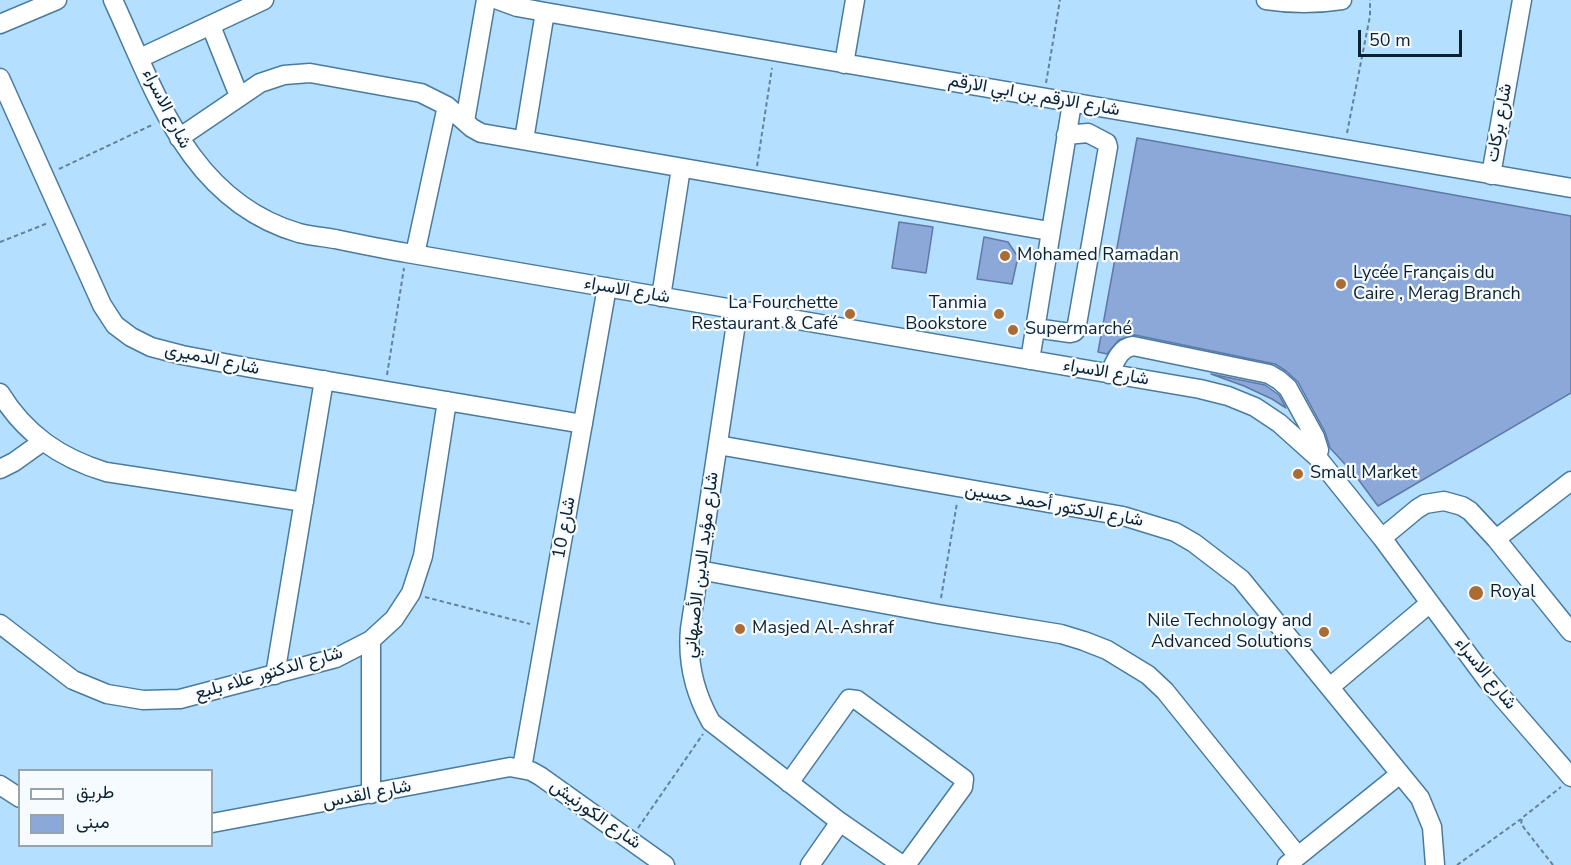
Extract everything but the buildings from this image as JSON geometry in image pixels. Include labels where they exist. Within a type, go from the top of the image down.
[{"type":"street","points":[[0,24],[57,0]]},
{"type":"street","name":"شارع الاسراء","points":[[113,0],[167,118],[194,160],[230,198],[263,219],[299,233],[1200,388],[1255,407],[1279,423],[1317,458],[1382,538],[1487,680],[1568,781]]},
{"type":"street","points":[[140,58],[211,26],[230,7],[264,0]]},
{"type":"street","points":[[465,121],[486,0]]},
{"type":"street","name":"شارع الارقم بن ابي الارقم","points":[[498,0],[545,12],[1571,188]]},
{"type":"street","points":[[844,64],[855,0]]},
{"type":"street","points":[[1266,0],[1318,4],[1342,0]]},
{"type":"street","name":"شارع بركات","points":[[1491,175],[1522,0]]},
{"type":"street","points":[[524,140],[545,12]]},
{"type":"street","points":[[211,26],[239,96]]},
{"type":"street","points":[[179,138],[260,83],[284,75],[310,73],[406,89],[447,106],[472,129],[481,133],[1049,231]]},
{"type":"street","name":"شارع الدميرى","points":[[0,78],[102,305],[115,325],[131,337],[151,347],[182,355],[583,424]]},
{"type":"street","points":[[1030,360],[1049,231],[1072,103]]},
{"type":"street","points":[[411,254],[447,106]]},
{"type":"street","points":[[1035,328],[1070,333],[1076,330],[1108,147],[1107,143],[1088,133],[1066,135]]},
{"type":"street","points":[[661,297],[681,168]]},
{"type":"street","name":"شارع 10","points":[[522,768],[607,287]]},
{"type":"street","name":"شارع مؤيد الدين الأصبهاني","points":[[738,310],[688,648],[690,668],[701,704],[711,722],[840,822],[904,865]]},
{"type":"street","points":[[1109,374],[1121,352],[1128,346],[1133,346],[1269,374],[1288,388],[1315,437],[1319,450],[1317,458]]},
{"type":"street","points":[[275,675],[324,380]]},
{"type":"street","points":[[0,393],[24,426],[42,442],[83,465],[106,472],[304,502]]},
{"type":"street","name":"شارع الدكتور علاء بلبع","points":[[0,624],[73,680],[107,693],[143,700],[180,699],[336,658],[371,640],[394,619],[411,593],[423,556],[447,401]]},
{"type":"street","points":[[0,469],[42,442]]},
{"type":"street","name":"شارع الدكتور أحمد حسين","points":[[718,445],[1123,516],[1175,532],[1194,543],[1241,579],[1420,798],[1432,827],[1436,865]]},
{"type":"street","points":[[1496,539],[1571,481]]},
{"type":"street","points":[[1382,538],[1417,509],[1434,502],[1444,501],[1462,506],[1470,511],[1564,608],[1571,632]]},
{"type":"street","points":[[699,570],[1061,634],[1084,640],[1107,650],[1148,675],[1165,692],[1292,860],[1400,774]]},
{"type":"street","points":[[1330,687],[1430,603]]},
{"type":"street","points":[[370,794],[371,640]]},
{"type":"street","points":[[789,783],[849,699],[857,700],[964,779],[963,787],[904,865]]},
{"type":"street","name":"شارع القدس","points":[[213,824],[510,766],[522,768]]},
{"type":"street","name":"شارع الكورنيش","points":[[522,768],[540,776],[665,865]]},
{"type":"street","points":[[0,785],[18,797]]},
{"type":"street","points":[[810,865],[840,822]]},
{"type":"path","points":[[1043,98],[1060,0]]},
{"type":"path","points":[[1344,150],[1370,16],[1370,0]]},
{"type":"path","points":[[754,181],[775,52]]},
{"type":"path","points":[[44,176],[167,118]]},
{"type":"path","points":[[0,242],[63,217]]},
{"type":"path","points":[[384,390],[411,254]]},
{"type":"path","points":[[938,614],[959,488]]},
{"type":"path","points":[[411,593],[547,628]]},
{"type":"path","points":[[630,839],[711,722]]},
{"type":"path","points":[[1457,865],[1568,781]]},
{"type":"path","points":[[1522,818],[1521,824],[1525,831],[1553,865]]},
{"type":"place","name":"Mohamed Ramadan","points":[[1005,256]]},
{"type":"place","name":"Lycée Français du Caire , Merag Branch","points":[[1341,284]]},
{"type":"place","name":"La Fourchette Restaurant & Café","points":[[850,314]]},
{"type":"place","name":"Tanmia Bookstore","points":[[999,314]]},
{"type":"place","name":"Supermarché","points":[[1013,330]]},
{"type":"place","name":"Small Market","points":[[1298,474]]},
{"type":"place","name":"Royal","points":[[1476,593]]},
{"type":"place","name":"Masjed Al-Ashraf","points":[[740,629]]},
{"type":"place","name":"Nile Technology and Advanced Solutions","points":[[1324,632]]}]
